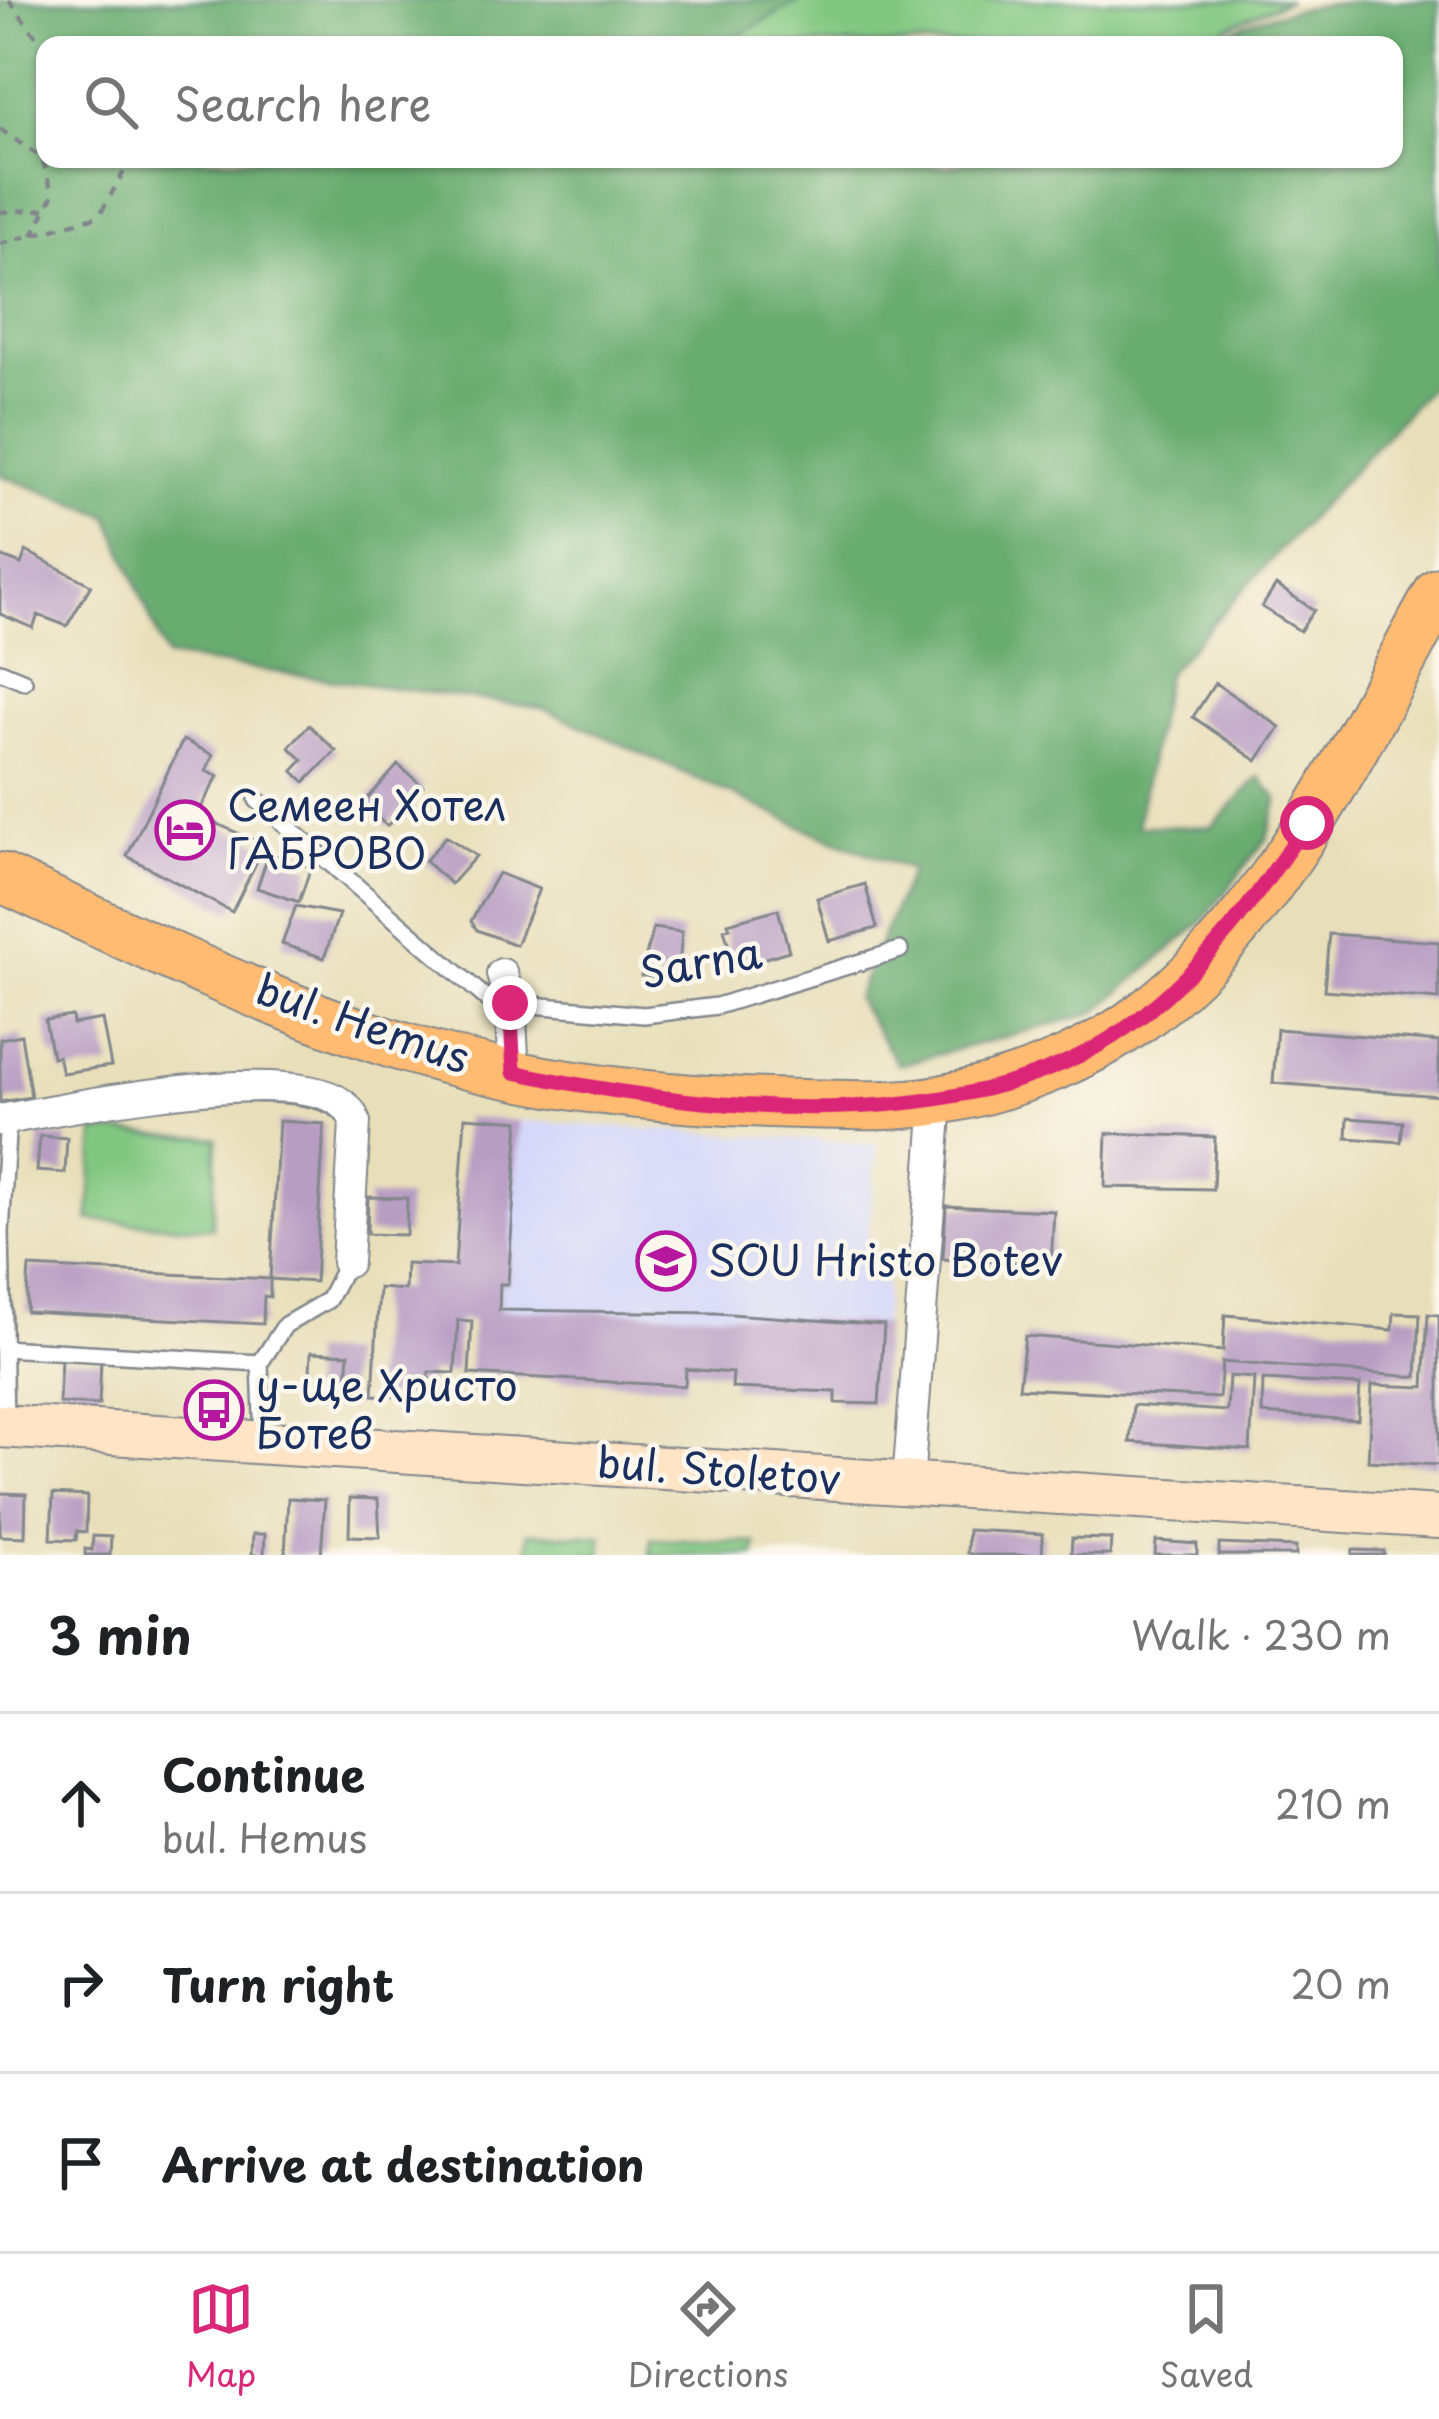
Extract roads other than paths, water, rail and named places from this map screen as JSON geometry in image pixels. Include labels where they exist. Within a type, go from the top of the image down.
[{"type":"main road","name":"bul. Hemus","points":[[0,878],[324,1020],[414,1051],[591,1088],[704,1102],[872,1105],[936,1122],[1066,1061],[1139,1019],[1228,938],[1307,823],[1439,592]]},
{"type":"main road","name":"bul. Stoletov","points":[[3,1426],[1439,1517]]},
{"type":"street","points":[[508,999],[514,1072]]},
{"type":"street","points":[[4,1119],[211,1085],[312,1089],[344,1102],[355,1122],[346,1262]]},
{"type":"street","points":[[908,1483],[936,1122]]},
{"type":"lane","points":[[0,671],[24,681]]},
{"type":"lane","points":[[257,800],[508,999]]},
{"type":"lane","name":"Sarna","points":[[508,999],[644,1015],[717,1006],[900,950]]},
{"type":"lane","points":[[3,1426],[4,1119]]},
{"type":"lane","points":[[263,1443],[260,1363],[285,1325],[328,1300],[346,1262]]},
{"type":"lane","points":[[3,1348],[260,1363]]},
{"type":"place","name":"Семеен Хотел ГАБРОВО","points":[[185,830]]},
{"type":"place","name":"SOU Hristo Botev","points":[[666,1261]]},
{"type":"place","name":"у-ще Христо Ботев","points":[[214,1410]]}]
